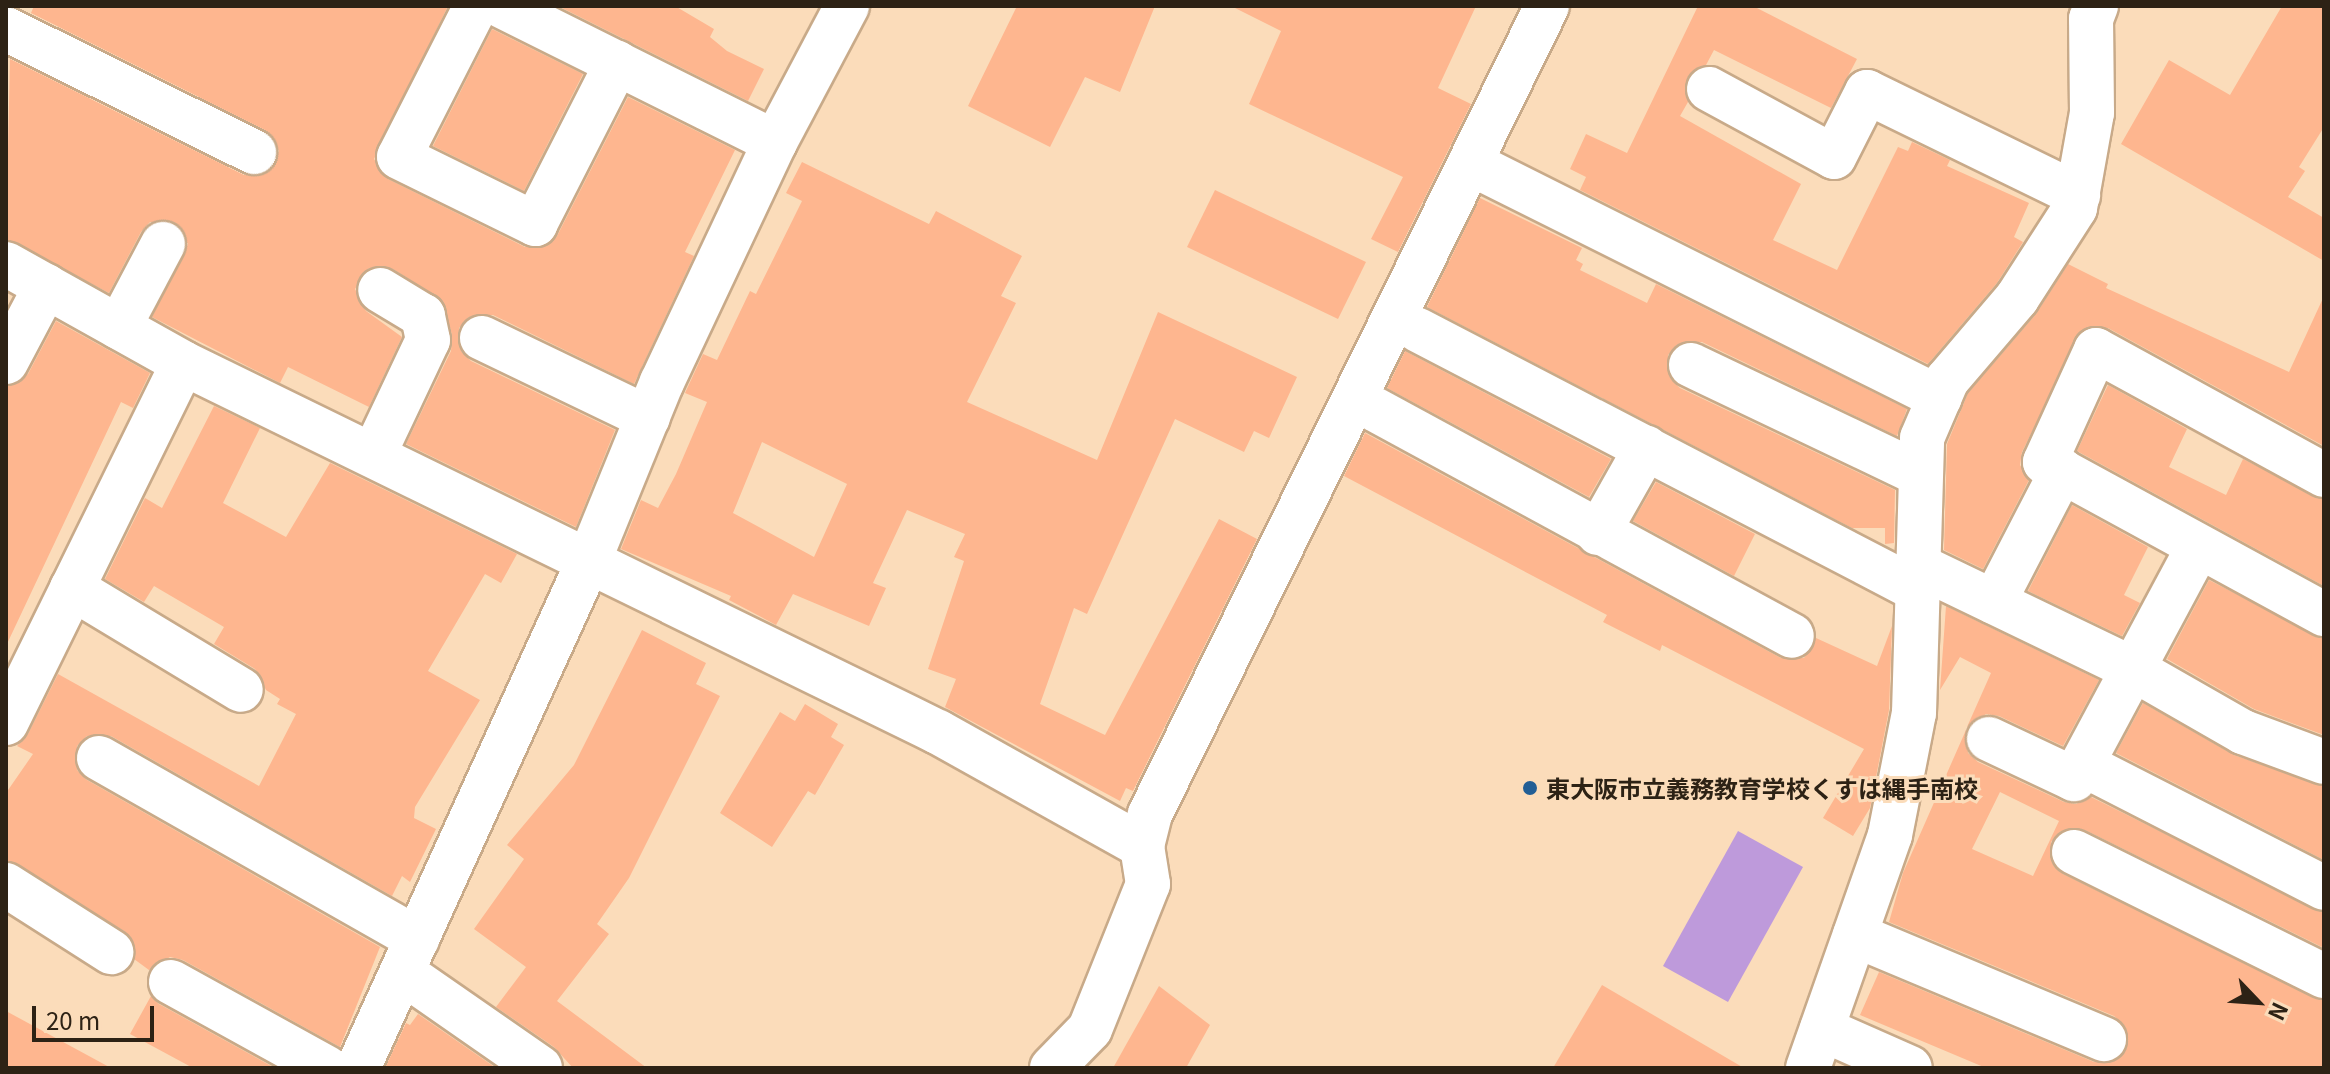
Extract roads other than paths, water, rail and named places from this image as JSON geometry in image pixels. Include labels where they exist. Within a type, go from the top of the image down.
[{"type":"street","points":[[358,1068],[590,558],[648,418],[775,142],[847,6]]},
{"type":"street","points":[[1052,1068],[1090,1029],[1148,884],[1142,846],[1150,814],[1547,6]]},
{"type":"street","points":[[1910,1068],[1815,1049],[1890,835],[1914,713],[1922,438],[1947,380],[2017,298],[2075,208],[2092,113],[2091,19],[2096,6]]},
{"type":"street","points":[[617,63],[535,224],[399,157],[501,7],[617,63],[775,142]]},
{"type":"street","points":[[6,29],[254,152]]},
{"type":"street","points":[[1709,89],[1834,157],[1867,92],[2078,195]]},
{"type":"street","points":[[1470,163],[1940,398]]},
{"type":"street","points":[[119,327],[163,244]]},
{"type":"street","points":[[6,264],[183,363],[590,558],[938,732],[1142,846]]},
{"type":"street","points":[[6,362],[46,286]]},
{"type":"street","points":[[374,454],[428,340],[423,316],[380,290]]},
{"type":"street","points":[[1418,330],[1646,448],[1916,577],[1994,602],[2133,669],[2243,732],[2324,762]]},
{"type":"street","points":[[482,338],[648,418]]},
{"type":"street","points":[[2324,475],[2096,350],[2045,462],[2324,614]]},
{"type":"street","points":[[6,723],[183,363]]},
{"type":"street","points":[[1691,365],[1920,474]]},
{"type":"street","points":[[1376,410],[1792,636]]},
{"type":"street","points":[[1598,533],[1646,448]]},
{"type":"street","points":[[1994,602],[2062,471]]},
{"type":"street","points":[[1989,739],[2074,779],[2198,548]]},
{"type":"street","points":[[72,588],[241,690]]},
{"type":"street","points":[[99,758],[409,955],[540,1068]]},
{"type":"street","points":[[2082,764],[2324,888]]},
{"type":"street","points":[[2074,852],[2324,976]]},
{"type":"street","points":[[6,885],[111,952]]},
{"type":"street","points":[[1855,935],[2104,1039]]},
{"type":"street","points":[[171,982],[327,1068]]},
{"type":"place","name":"東大阪市立義務教育学校くすは縄手南校","points":[[1530,788]]}]
